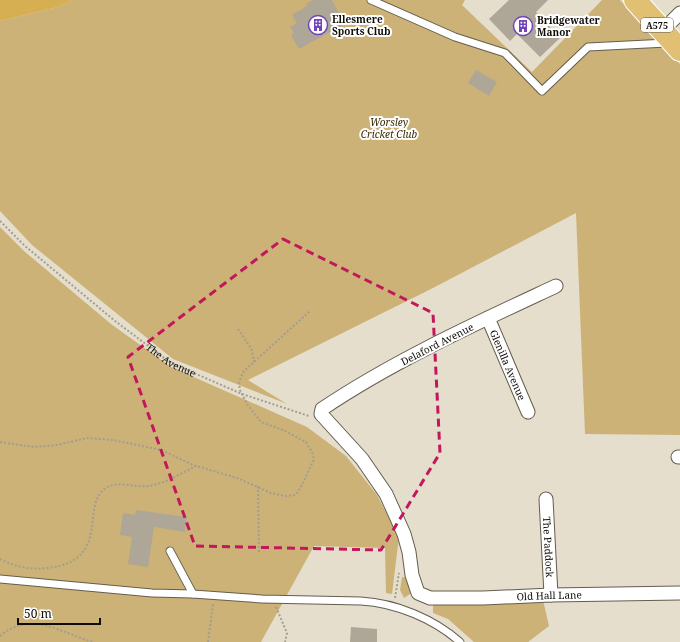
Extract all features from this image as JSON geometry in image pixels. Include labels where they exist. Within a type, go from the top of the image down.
[{"type":"highway","name":"A575","points":[[635,0],[672,41]]},
{"type":"street","points":[[672,41],[680,13]]},
{"type":"street","name":"Delaford Avenue","points":[[418,593],[412,575],[409,552],[404,534],[386,494],[362,459],[321,414],[322,409],[402,362],[488,318],[556,286]]},
{"type":"street","name":"Glenilla Avenue","points":[[488,318],[528,412]]},
{"type":"street","name":"The Paddock","points":[[546,499],[552,595]]},
{"type":"street","name":"Old Hall Lane","points":[[418,593],[430,598],[680,593]]},
{"type":"lane","points":[[371,0],[455,37],[505,53],[542,91],[588,47],[672,41]]},
{"type":"lane","points":[[170,551],[193,594]]},
{"type":"lane","points":[[0,579],[152,593],[377,602],[406,611],[431,622],[449,632],[460,642]]},
{"type":"path","name":"The Avenue","points":[[0,221],[25,246],[115,321],[171,363],[242,394],[308,415],[313,420]]},
{"type":"path","points":[[0,442],[34,446],[57,445],[87,438],[113,440],[161,450],[197,466],[237,478],[271,493],[279,495],[295,494],[298,492],[303,483],[314,458],[312,452],[306,442],[283,430],[261,422],[247,404],[239,383],[244,371],[310,311]]},
{"type":"path","points":[[238,329],[252,350],[254,362]]},
{"type":"path","points":[[0,559],[19,567],[38,570],[54,568],[68,563],[76,558],[87,546],[92,534],[94,509],[99,496],[107,487],[115,484],[148,486],[157,484],[197,466]]},
{"type":"path","points":[[258,486],[259,553]]},
{"type":"path","points":[[208,642],[214,596]]},
{"type":"path","points":[[272,599],[286,633],[285,642]]},
{"type":"path","points":[[0,636],[16,626],[40,624],[48,625],[93,642]]},
{"type":"highlighted area","points":[[283,239],[433,313],[440,453],[381,550],[195,546],[128,357]]},
{"type":"green space","name":"Worsley Cricket Club","points":[[72,0],[465,0],[462,5],[532,72],[602,0],[620,0],[680,64],[680,435],[585,434],[576,213],[433,288],[248,380],[287,404],[173,359],[32,245],[0,211],[0,21],[58,7]]},
{"type":"green space","points":[[0,227],[24,251],[111,324],[171,367],[307,427],[346,456],[377,495],[399,537],[392,594],[386,593],[385,548],[314,546],[261,642],[0,642]]},
{"type":"green space","points":[[402,577],[409,578],[413,592],[404,598],[400,590]]},
{"type":"green space","points":[[543,600],[549,626],[528,642],[474,642],[448,619],[433,613],[433,602]]},
{"type":"shaded area","points":[[0,0],[72,0],[58,7],[0,21]]},
{"type":"building","name":"Ellesmere Sports Club","points":[[313,0],[332,0],[345,24],[299,49],[291,35],[294,33],[290,27],[297,23],[292,15],[307,6],[306,4]]},
{"type":"building","name":"Bridgewater Manor","points":[[509,0],[548,0],[536,12],[560,38],[540,57],[517,34],[510,41],[489,19]]},
{"type":"building","points":[[476,70],[497,82],[489,96],[468,83]]},
{"type":"building","points":[[136,510],[187,517],[185,532],[154,527],[148,567],[128,564],[132,537],[120,535],[123,513],[135,515]]},
{"type":"building","points":[[351,627],[377,629],[377,642],[350,642]]},
{"type":"place","name":"Ellesmere Sports Club","points":[[318,25]]},
{"type":"place","name":"Bridgewater Manor","points":[[523,26]]}]
